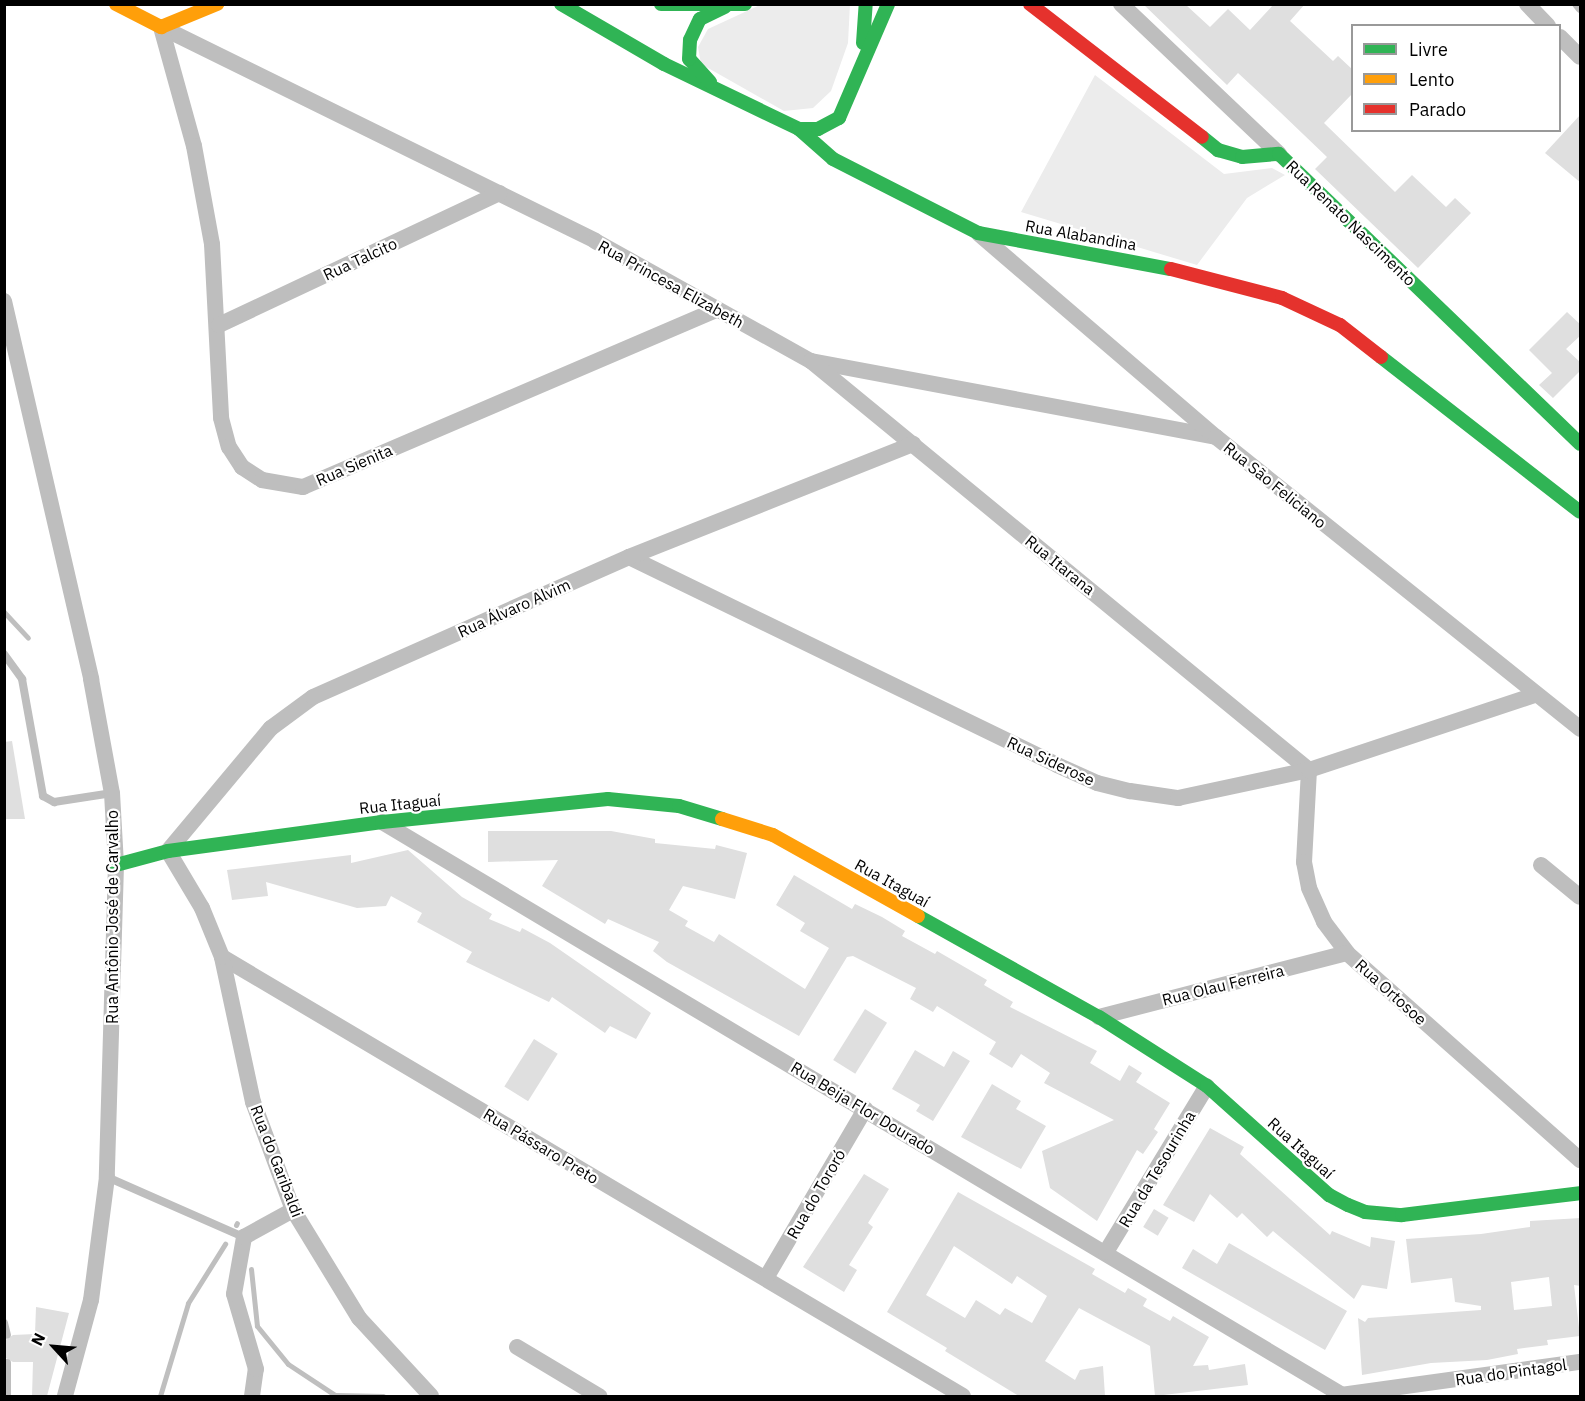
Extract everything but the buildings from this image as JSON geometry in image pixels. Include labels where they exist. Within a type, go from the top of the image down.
[{"type":"street","points":[[116,4],[161,27],[217,4]]},
{"type":"street","name":"Rua Alabandina","points":[[561,4],[664,64],[716,87],[799,129],[833,159],[978,233],[1159,266],[1282,298],[1340,324],[1581,512]]},
{"type":"street","points":[[662,4],[725,7],[745,4]]},
{"type":"street","points":[[862,57],[866,4]]},
{"type":"street","points":[[799,129],[818,129],[839,118],[862,57],[888,4]]},
{"type":"street","points":[[1030,4],[1218,150],[1242,157],[1279,154]]},
{"type":"street","name":"Rua Renato Nascimento","points":[[1120,4],[1581,444]]},
{"type":"street","points":[[1527,4],[1546,24]]},
{"type":"street","points":[[716,87],[694,69],[690,40],[700,19],[725,7]]},
{"type":"street","name":"Rua Princesa Elizabeth","points":[[161,27],[500,193],[811,361],[1216,437]]},
{"type":"street","name":"Rua Sienita","points":[[161,27],[194,146],[212,244],[219,325],[221,418],[229,447],[242,467],[262,480],[303,487],[716,310]]},
{"type":"street","points":[[1561,38],[1581,57]]},
{"type":"street","name":"Rua Talcito","points":[[219,325],[500,193]]},
{"type":"street","name":"Rua São Feliciano","points":[[978,233],[1216,437],[1535,695],[1581,729]]},
{"type":"street","name":"Rua Antônio José de Carvalho","points":[[4,301],[91,679],[112,794],[116,865],[107,1177],[91,1300],[65,1396]]},
{"type":"street","name":"Rua Itarana","points":[[811,361],[1309,770]]},
{"type":"street","name":"Rua Álvaro Alvim","points":[[168,851],[250,751],[313,697],[629,557],[913,444]]},
{"type":"street","name":"Rua Siderose","points":[[629,557],[1097,783],[1178,798],[1309,770],[1535,695]]},
{"type":"street","name":"Rua Ortosoe","points":[[1309,770],[1304,862],[1309,888],[1324,922],[1347,953],[1581,1160]]},
{"type":"street","name":"Rua Itaguaí","points":[[116,865],[168,851],[382,822],[608,799],[679,806],[773,836],[1099,1017],[1207,1086],[1329,1195],[1365,1212],[1402,1215],[1581,1193]]},
{"type":"street","name":"Rua Beija Flor Dourado","points":[[382,822],[1106,1252],[1338,1396]]},
{"type":"street","points":[[168,851],[202,908],[222,957]]},
{"type":"street","points":[[1541,865],[1581,897]]},
{"type":"street","name":"Rua Olau Ferreira","points":[[1099,1017],[1347,953]]},
{"type":"street","name":"Rua do Garibaldi","points":[[222,957],[253,1102],[293,1210],[359,1318],[431,1396]]},
{"type":"street","name":"Rua Pássaro Preto","points":[[222,957],[963,1396]]},
{"type":"street","name":"Rua da Tesourinha","points":[[1106,1252],[1207,1086]]},
{"type":"street","name":"Rua do Tororó","points":[[766,1278],[865,1109]]},
{"type":"street","points":[[252,1396],[256,1369],[234,1294],[244,1237],[293,1210]]},
{"type":"street","points":[[517,1347],[599,1396]]},
{"type":"street","name":"Rua do Pintagol","points":[[1338,1396],[1581,1362]]},
{"type":"lane","points":[[1576,4],[1581,9]]},
{"type":"lane","points":[[4,654],[22,679],[43,796],[54,802],[112,794]]},
{"type":"lane","points":[[107,1177],[244,1237]]},
{"type":"lane","points":[[4,1323],[7,1335]]},
{"type":"lane","points":[[7,1363],[7,1396]]},
{"type":"shaded area","points":[[850,4],[848,43],[831,91],[813,108],[784,111],[701,64],[698,47],[708,29],[760,5]]},
{"type":"shaded area","points":[[1095,75],[1224,174],[1272,168],[1285,175],[1247,198],[1197,265],[1021,212]]},
{"type":"waterway","points":[[4,612],[28,638]]},
{"type":"waterway","points":[[160,1396],[188,1303],[225,1244]]},
{"type":"waterway","points":[[251,1269],[257,1326],[288,1364],[335,1395],[383,1396]]},
{"type":"traffic: fast","points":[[561,4],[664,64],[799,129],[833,159],[978,233],[1171,269]]},
{"type":"traffic: fast","points":[[661,4],[745,4]]},
{"type":"traffic: fast","points":[[863,43],[866,4]]},
{"type":"traffic: fast","points":[[799,129],[818,129],[839,118],[888,4]]},
{"type":"traffic: fast","points":[[710,82],[689,59],[690,40],[700,19],[725,7]]},
{"type":"traffic: fast","points":[[1202,137],[1218,150],[1242,157],[1279,154],[1580,444]]},
{"type":"traffic: fast","points":[[1381,357],[1580,512]]},
{"type":"traffic: fast","points":[[116,865],[168,851],[382,822],[608,799],[679,806],[722,819]]},
{"type":"traffic: fast","points":[[918,916],[1099,1017],[1207,1086],[1329,1195],[1348,1205],[1365,1212],[1402,1215],[1580,1193]]},
{"type":"traffic: slow","points":[[116,4],[161,27],[217,4]]},
{"type":"traffic: slow","points":[[722,819],[773,835],[918,916]]},
{"type":"traffic: jam","points":[[1030,4],[1202,137]]},
{"type":"traffic: jam","points":[[1171,269],[1282,298],[1340,325],[1381,357]]}]
